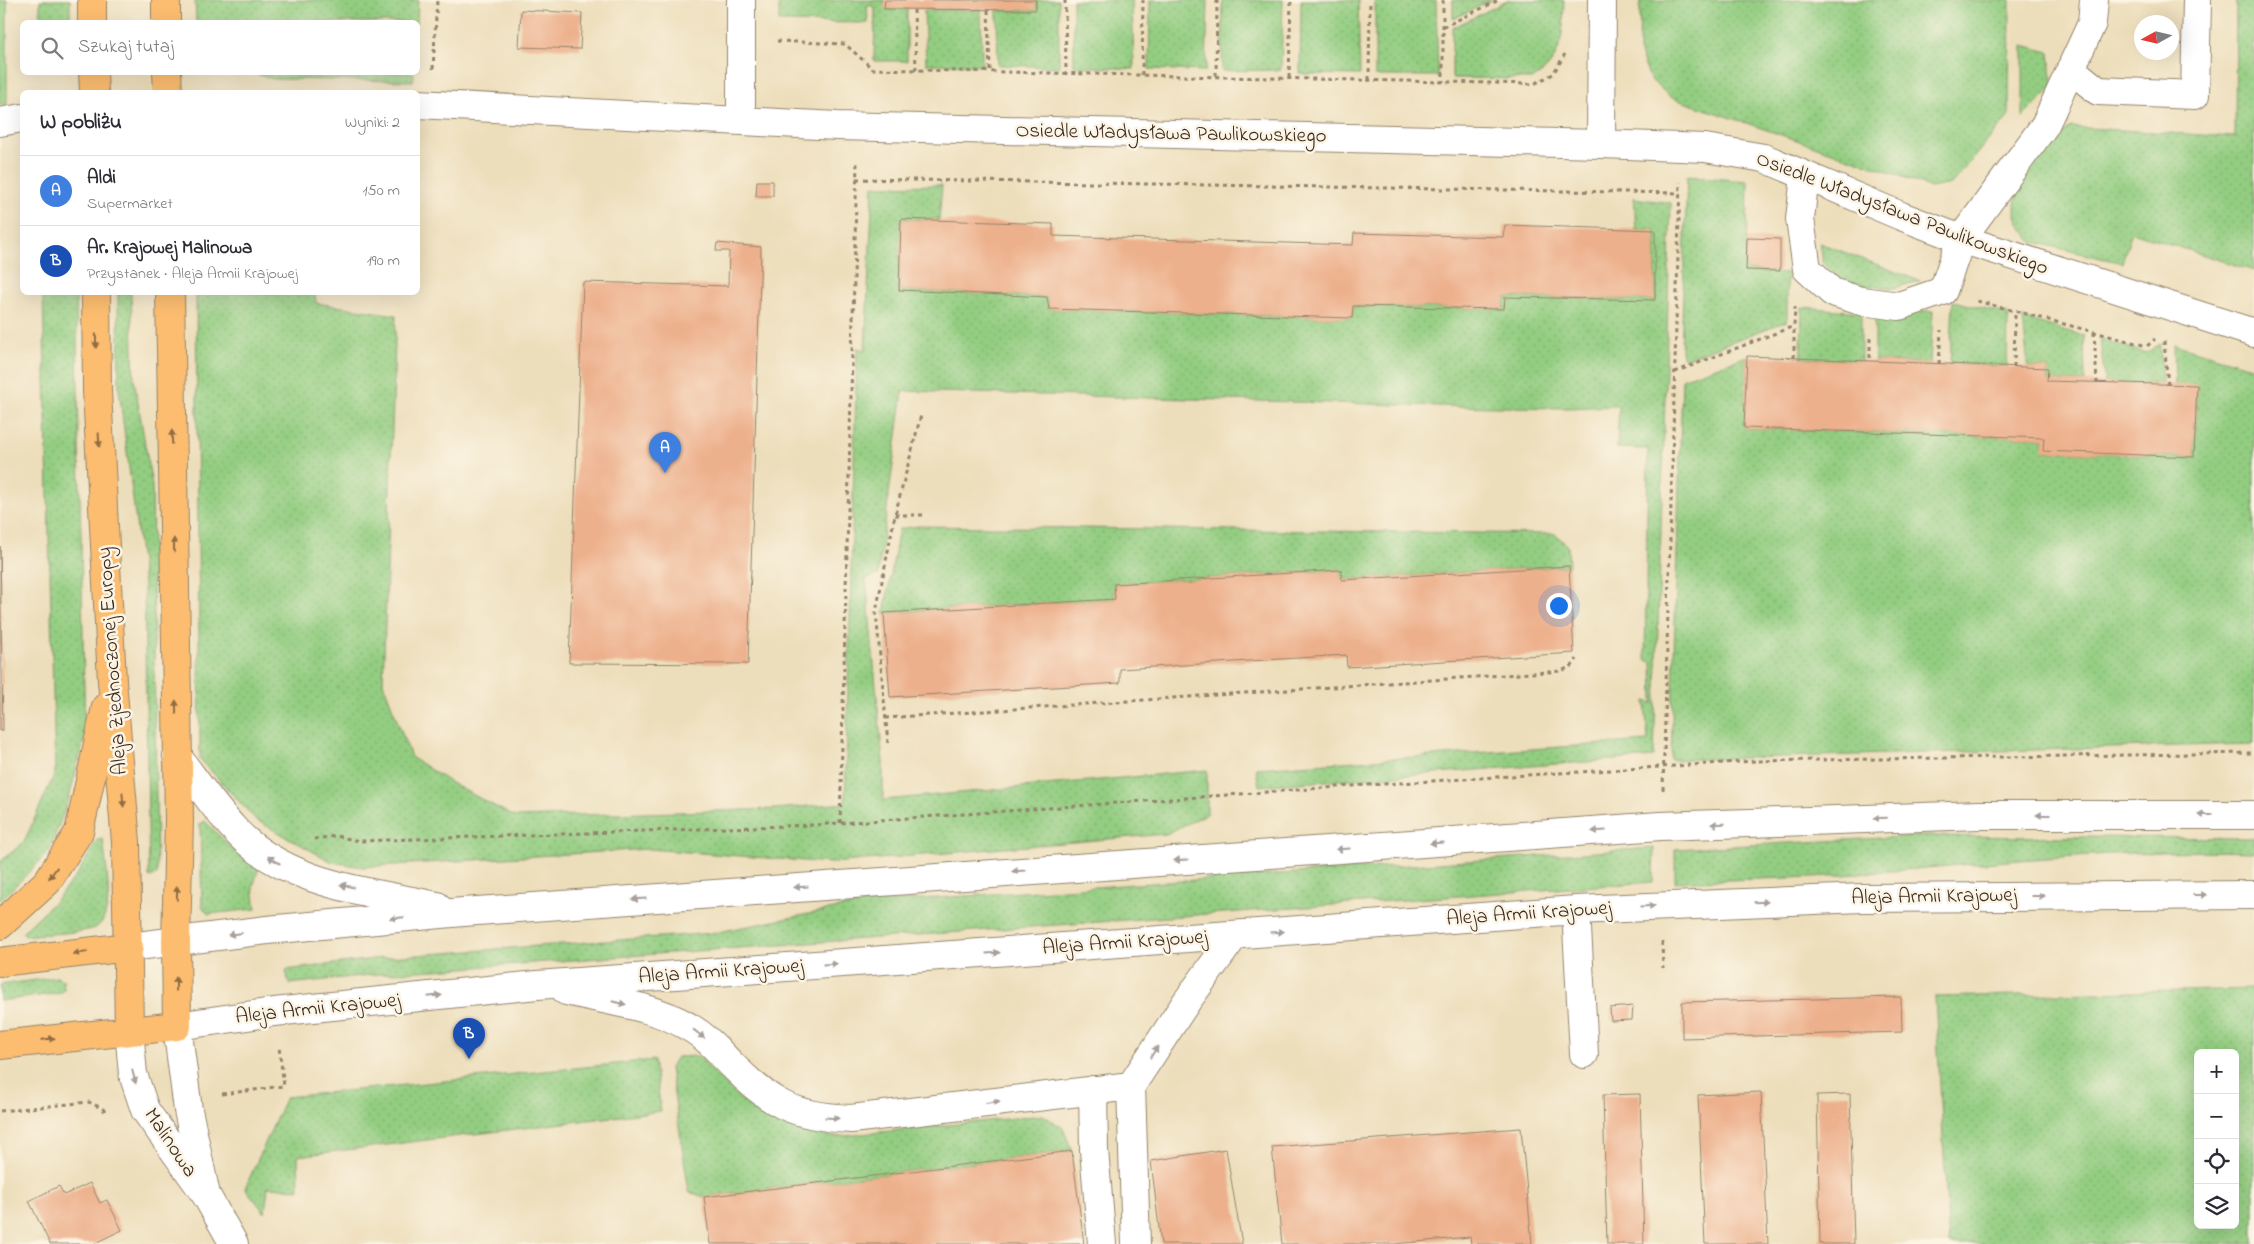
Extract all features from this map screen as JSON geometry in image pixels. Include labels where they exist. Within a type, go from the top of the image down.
[{"type":"main road","points":[[92,0],[92,20]]},
{"type":"main road","points":[[166,0],[166,20]]},
{"type":"main road","points":[[93,75],[94,90]]},
{"type":"main road","points":[[167,75],[168,90]]},
{"type":"main road","name":"Aleja Zjednoczonej Europy","points":[[96,295],[97,391],[112,682],[126,842],[129,1030]]},
{"type":"main road","points":[[170,295],[178,820],[177,1026]]},
{"type":"main road","points":[[0,925],[47,882],[79,832],[112,682]]},
{"type":"main road","points":[[0,962],[129,947]]},
{"type":"main road","name":"Aleja Armii Krajowej","points":[[0,1045],[177,1026]]},
{"type":"street","points":[[741,0],[741,121]]},
{"type":"street","points":[[1601,144],[1602,0]]},
{"type":"street","points":[[1806,176],[1800,219],[1807,269],[1832,292],[1861,301],[1899,306],[1943,291],[1961,239],[2045,125],[2092,23],[2094,0]]},
{"type":"street","points":[[2071,69],[2098,91],[2195,95],[2197,0]]},
{"type":"street","name":"Osiedle Władysława Pawlikowskiego","points":[[424,105],[857,126],[1705,148],[1764,158],[1961,239],[2254,333]]},
{"type":"street","points":[[0,122],[20,118]]},
{"type":"street","points":[[177,756],[216,809],[237,832],[257,850],[278,863],[318,880],[463,912]]},
{"type":"street","points":[[129,947],[267,930],[463,912],[1660,826],[1979,815],[2254,815]]},
{"type":"street","name":"Aleja Armii Krajowej","points":[[177,1026],[274,1012],[538,985],[1576,910],[1661,905],[1942,896],[2254,895]]},
{"type":"street","points":[[1576,910],[1584,1054]]},
{"type":"street","points":[[1136,1244],[1132,1086],[1187,1001],[1235,935]]},
{"type":"street","points":[[538,985],[656,1011],[674,1018],[709,1041],[757,1090],[776,1103],[799,1112],[826,1118],[852,1119],[1132,1086]]},
{"type":"street","name":"Malinowa","points":[[177,1026],[188,1110],[206,1195]]},
{"type":"street","name":"Malinowa","points":[[129,1030],[133,1074],[145,1110],[206,1195],[234,1244]]},
{"type":"street","points":[[1093,1090],[1094,1150],[1102,1244]]},
{"type":"path","points":[[424,105],[437,0]]},
{"type":"path","points":[[1065,0],[1066,73]]},
{"type":"path","points":[[1142,75],[1143,0]]},
{"type":"path","points":[[1216,76],[1217,0]]},
{"type":"path","points":[[1289,78],[1291,0]]},
{"type":"path","points":[[1369,80],[1370,0]]},
{"type":"path","points":[[1443,0],[1443,82]]},
{"type":"path","points":[[1443,27],[1500,0]]},
{"type":"path","points":[[914,10],[916,70]]},
{"type":"path","points":[[988,10],[990,71]]},
{"type":"path","points":[[768,40],[845,44],[873,69],[1534,84],[1553,74],[1570,47]]},
{"type":"path","points":[[840,823],[857,126]]},
{"type":"path","points":[[1660,826],[1664,767],[1681,148]]},
{"type":"path","points":[[856,179],[1680,193]]},
{"type":"path","points":[[1794,358],[1795,301],[1820,281]]},
{"type":"path","points":[[1939,364],[1943,291],[2146,346]]},
{"type":"path","points":[[2014,367],[2015,311]]},
{"type":"path","points":[[1675,372],[1794,326]]},
{"type":"path","points":[[2094,332],[2097,383]]},
{"type":"path","points":[[2164,332],[2168,385]]},
{"type":"path","points":[[888,743],[876,612],[895,515],[921,415]]},
{"type":"path","points":[[895,515],[923,515]]},
{"type":"path","points":[[885,718],[1561,671],[1572,666],[1577,660]]},
{"type":"path","points":[[336,836],[359,841],[840,823],[1351,786],[1755,761],[2254,753]]},
{"type":"path","points":[[1661,905],[1663,968]]},
{"type":"green space","points":[[0,0],[7,0],[7,104],[0,105]]},
{"type":"green space","points":[[40,0],[70,0],[70,20],[40,20]]},
{"type":"green space","points":[[195,0],[418,0],[417,20],[196,20]]},
{"type":"green space","points":[[779,0],[885,0],[885,9],[907,9],[907,61],[874,61],[875,7],[867,5],[868,23],[779,22]]},
{"type":"green space","points":[[1036,0],[1059,0],[1059,67],[998,65],[997,10],[1036,10]]},
{"type":"green space","points":[[1073,0],[1132,0],[1134,69],[1074,66]]},
{"type":"green space","points":[[1150,0],[1208,0],[1206,71],[1149,69]]},
{"type":"green space","points":[[1223,0],[1283,0],[1281,70],[1222,71]]},
{"type":"green space","points":[[1301,0],[1358,0],[1360,75],[1300,74]]},
{"type":"green space","points":[[1375,0],[1436,0],[1438,76],[1375,76]]},
{"type":"green space","points":[[1453,0],[1492,0],[1453,19]]},
{"type":"green space","points":[[1509,0],[1564,0],[1560,45],[1550,64],[1543,72],[1532,79],[1452,78],[1452,28]]},
{"type":"green space","points":[[1640,0],[2010,0],[2009,116],[1951,184],[1931,188],[1885,170],[1672,98],[1650,79],[1639,51]]},
{"type":"green space","points":[[2236,0],[2254,0],[2254,271],[2132,232],[2122,263],[2033,242],[2019,223],[2015,210],[2016,196],[2030,170],[2040,157],[2071,127],[2235,137]]},
{"type":"green space","points":[[924,10],[981,10],[982,65],[926,64]]},
{"type":"green space","points":[[2023,45],[2049,52],[2053,87],[2023,117]]},
{"type":"green space","points":[[259,75],[414,75],[413,81],[274,79]]},
{"type":"green space","points":[[1687,176],[1748,181],[1746,270],[1787,273],[1787,321],[1685,359],[1681,352]]},
{"type":"green space","points":[[942,185],[939,220],[901,219],[899,290],[1047,297],[1049,309],[1352,318],[1353,306],[1504,309],[1505,297],[1655,300],[1655,230],[1636,230],[1634,198],[1671,203],[1654,757],[1259,786],[1256,768],[1648,741],[1645,701],[1653,703],[1652,662],[1645,660],[1648,449],[1617,448],[1619,406],[1567,408],[1438,406],[903,391],[878,575],[866,578],[883,762],[883,800],[1207,770],[1207,814],[1166,834],[831,863],[648,849],[362,867],[332,862],[256,820],[200,759],[196,295],[315,295],[316,303],[396,315],[383,683],[411,757],[451,783],[515,817],[775,809],[845,803],[857,348],[865,350],[873,186]]},
{"type":"green space","points":[[1820,243],[1920,281],[1894,288],[1856,285],[1838,278],[1823,264]]},
{"type":"green space","points":[[43,295],[76,295],[85,737],[69,798],[49,852],[0,901],[0,862],[24,842],[55,773]]},
{"type":"green space","points":[[118,295],[131,295],[134,379],[152,485],[157,875],[149,877],[144,585],[119,390]]},
{"type":"green space","points":[[1953,301],[2008,314],[2007,366],[1950,364]]},
{"type":"green space","points":[[1802,307],[1861,312],[1861,361],[1801,358]]},
{"type":"green space","points":[[1875,309],[1933,311],[1930,363],[1875,361]]},
{"type":"green space","points":[[2023,318],[2084,336],[2085,382],[2047,381],[2048,368],[2028,367]]},
{"type":"green space","points":[[2100,339],[2146,353],[2160,344],[2162,384],[2105,383]]},
{"type":"green space","points":[[2174,344],[2254,368],[2254,744],[1671,760],[1682,379],[1747,356],[1744,428],[2044,438],[2044,451],[2194,457],[2197,386],[2175,385]]},
{"type":"green space","points":[[918,526],[1556,534],[1568,547],[1569,566],[1342,580],[1341,570],[1114,584],[1115,599],[884,613],[899,529]]},
{"type":"green space","points":[[205,821],[238,854],[259,868],[253,887],[256,909],[208,914],[202,906],[200,824]]},
{"type":"green space","points":[[1919,836],[2254,838],[2254,852],[2204,851],[2105,854],[1834,876],[1675,882],[1675,849]]},
{"type":"green space","points":[[103,839],[108,901],[102,922],[89,930],[25,936],[23,932],[56,900],[78,873],[97,840]]},
{"type":"green space","points":[[1654,848],[1653,882],[379,974],[289,984],[286,970],[389,957],[713,933],[864,903]]},
{"type":"green space","points":[[57,977],[63,980],[64,990],[61,993],[0,1001],[0,985]]},
{"type":"green space","points":[[2254,989],[2254,1244],[1949,1244],[1935,997]]},
{"type":"green space","points":[[698,1056],[739,1098],[785,1125],[833,1137],[1043,1115],[1063,1128],[1072,1151],[704,1197],[689,1192],[670,1068],[677,1057]]},
{"type":"green space","points":[[654,1060],[661,1111],[298,1156],[299,1189],[268,1187],[265,1213],[245,1188],[286,1097]]},
{"type":"building","points":[[885,0],[1036,0],[1036,10],[884,9]]},
{"type":"building","points":[[521,10],[582,13],[580,49],[519,47]]},
{"type":"building","points":[[757,181],[773,181],[773,196],[756,196]]},
{"type":"building","points":[[901,219],[1053,224],[1053,236],[1353,245],[1354,233],[1503,237],[1505,225],[1655,230],[1655,300],[1505,297],[1504,309],[1353,306],[1352,318],[1049,309],[1047,297],[899,290]]},
{"type":"building","points":[[1747,238],[1780,239],[1780,271],[1746,270]]},
{"type":"building","points":[[717,243],[761,247],[748,664],[569,663],[583,282],[728,286],[729,251],[716,251]]},
{"type":"building","points":[[1747,356],[2048,368],[2047,381],[2197,385],[2194,457],[2043,451],[2044,438],[1744,428]]},
{"type":"building","points":[[0,546],[3,731],[0,731]]},
{"type":"building","points":[[1569,566],[1574,653],[1347,667],[1346,655],[1120,669],[1120,683],[890,697],[884,613],[1115,599],[1114,584],[1341,570],[1342,580]]},
{"type":"building","points":[[1901,997],[1902,1032],[1682,1038],[1682,1002]]},
{"type":"building","points":[[1633,1006],[1632,1020],[1611,1021],[1610,1008]]},
{"type":"building","points":[[1761,1092],[1768,1244],[1705,1244],[1698,1095]]},
{"type":"building","points":[[1640,1094],[1644,1244],[1607,1244],[1603,1095]]},
{"type":"building","points":[[1850,1094],[1854,1244],[1820,1244],[1817,1095]]},
{"type":"building","points":[[1521,1128],[1532,1244],[1471,1244],[1470,1237],[1394,1244],[1282,1244],[1272,1147]]},
{"type":"building","points":[[1226,1149],[1242,1244],[1161,1244],[1151,1161]]},
{"type":"building","points":[[1072,1151],[1084,1244],[710,1244],[704,1197]]},
{"type":"building","points":[[90,1183],[100,1203],[107,1200],[122,1230],[93,1244],[50,1244],[29,1201],[59,1186],[64,1195]]},
{"type":"place","name":"Aldi","points":[[665,473]]},
{"type":"place","name":"Ar. Krajowej Malinowa","points":[[469,1059]]}]
